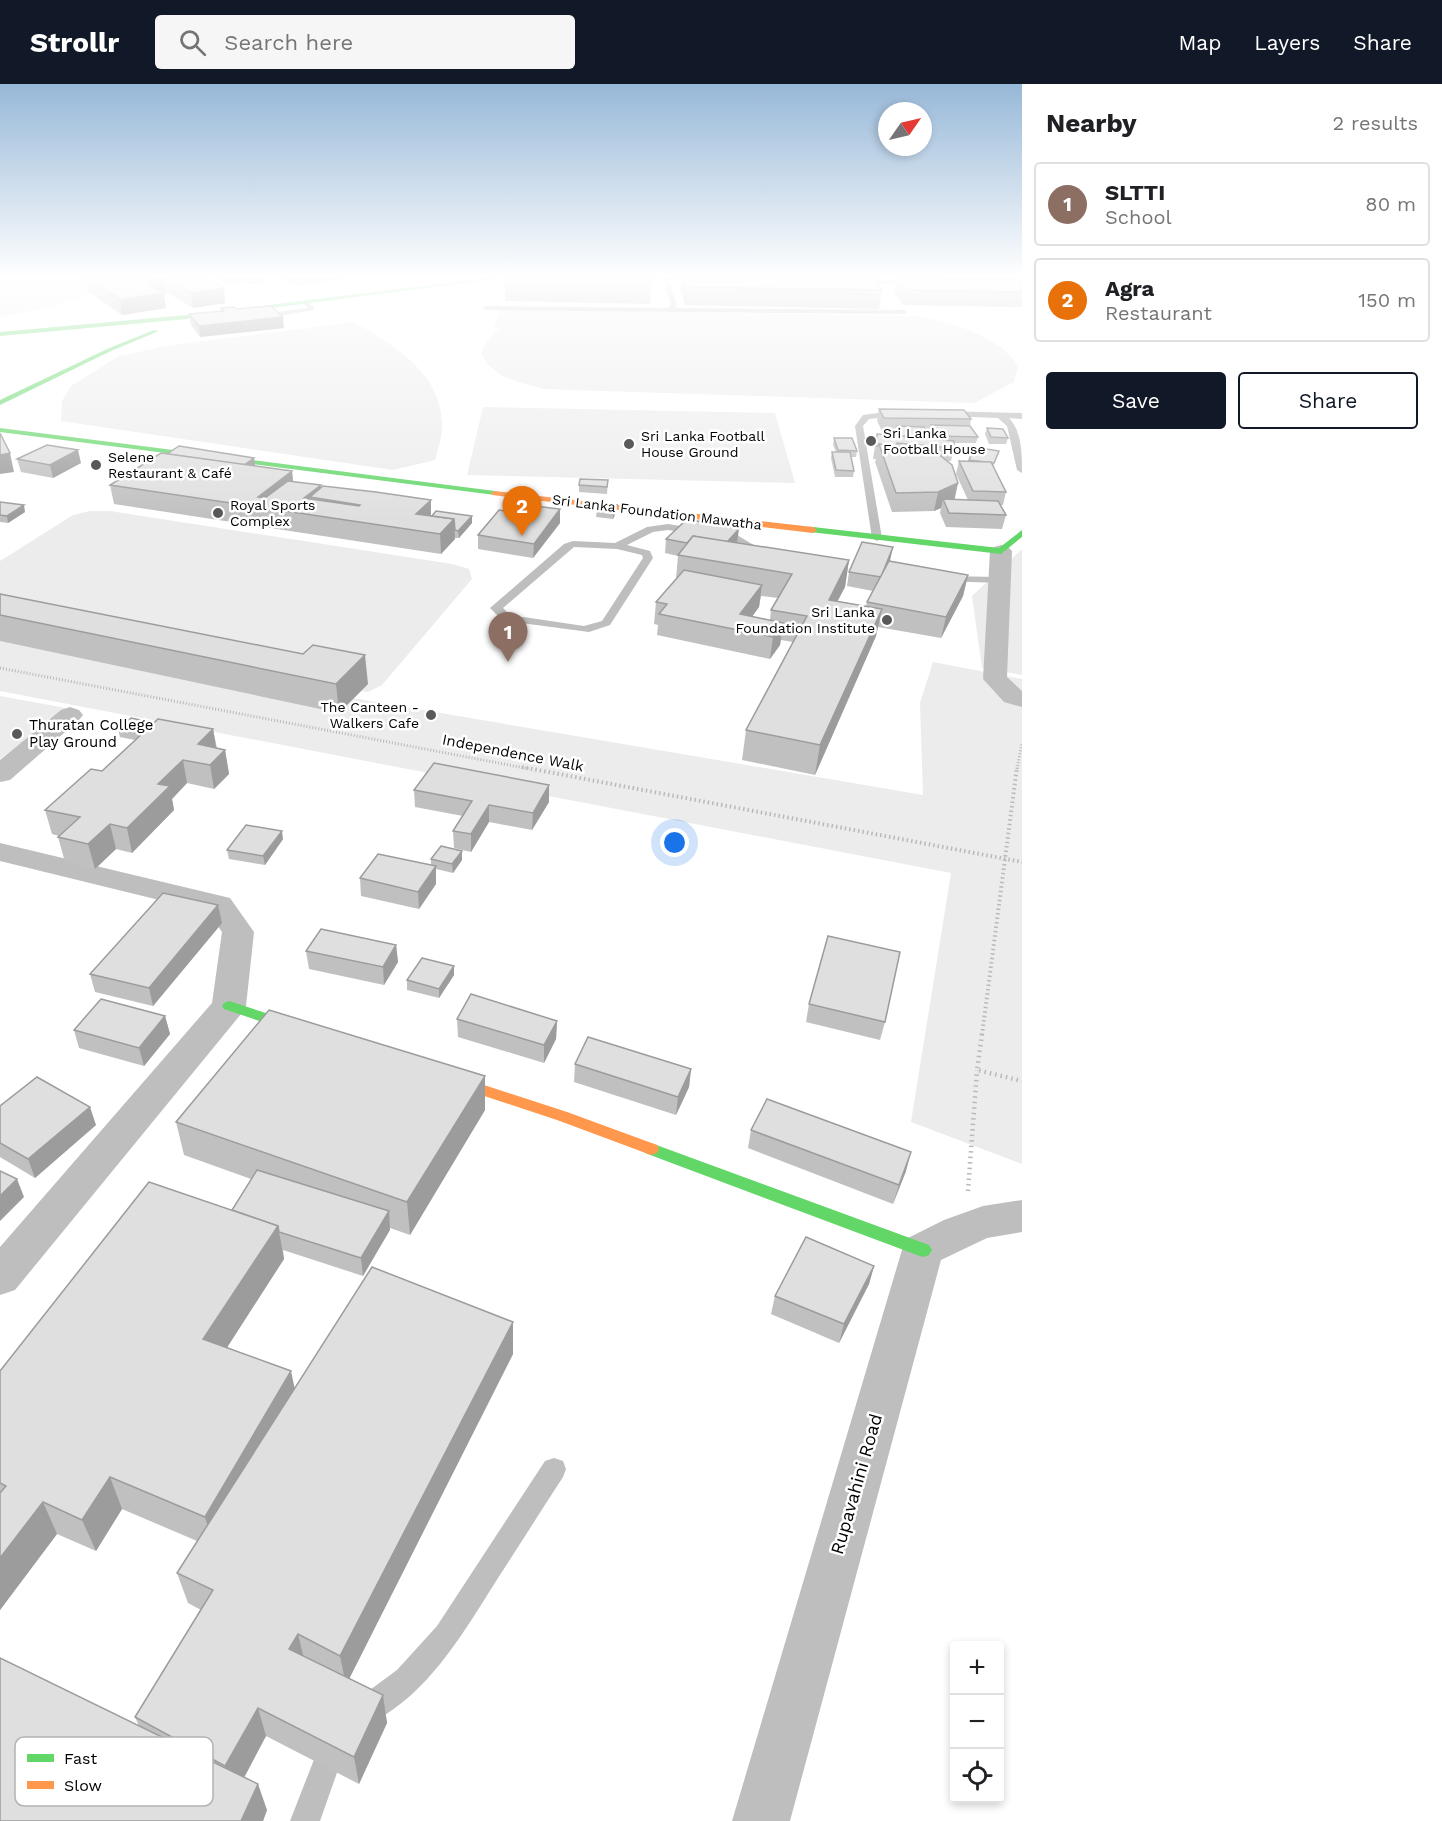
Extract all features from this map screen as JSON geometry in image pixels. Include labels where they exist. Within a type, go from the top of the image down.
[{"type":"main road","points":[[0,403],[92,358]]},
{"type":"main road","name":"Sri Lanka Foundation Mawatha","points":[[0,430],[517,496],[1001,551]]},
{"type":"main road","points":[[1001,551],[1022,533]]},
{"type":"main road","points":[[229,1006],[318,1035]]},
{"type":"main road","points":[[429,1072],[562,1116],[923,1250]]},
{"type":"street","points":[[1001,551],[995,679],[1013,697],[1022,699]]},
{"type":"street","points":[[0,774],[70,715]]},
{"type":"street","points":[[0,852],[219,904],[238,932],[229,1006],[0,1277]]},
{"type":"street","points":[[923,1250],[965,1228],[1004,1216],[1022,1216]]},
{"type":"street","name":"Rupavahini Road","points":[[761,1821],[923,1250]]},
{"type":"lane","points":[[877,538],[859,426],[866,417],[884,413],[908,414]]},
{"type":"lane","points":[[932,414],[1022,416]]},
{"type":"lane","points":[[1000,415],[1011,426],[1022,470]]},
{"type":"lane","points":[[617,546],[640,550],[646,553],[648,558],[606,622],[598,627],[585,630],[506,618],[496,608],[568,546],[580,543],[617,546],[651,529],[668,527],[733,537],[757,552],[776,558]]},
{"type":"lane","points":[[931,578],[1000,580]]},
{"type":"lane","points":[[364,1712],[407,1680],[447,1635],[554,1469]]},
{"type":"lane","points":[[305,1821],[325,1767]]},
{"type":"path","name":"Independence Walk","points":[[0,668],[1022,862]]},
{"type":"path","points":[[965,1228],[977,1070],[1020,744],[1022,743]]},
{"type":"path","points":[[977,1070],[1022,1081]]},
{"type":"shaded area","points":[[116,358],[407,358],[424,375],[433,389],[442,423],[441,437],[435,460],[393,470],[61,421],[62,401],[71,386]]},
{"type":"shaded area","points":[[484,358],[1012,358],[1018,367],[1014,382],[974,403],[544,389],[508,378]]},
{"type":"shaded area","name":"Sri Lanka Football House Ground","points":[[483,407],[775,413],[795,483],[467,475]]},
{"type":"shaded area","points":[[90,511],[110,511],[452,564],[469,569],[472,579],[382,685],[368,692],[0,625],[0,561],[73,515]]},
{"type":"shaded area","points":[[1022,549],[1022,675],[982,668],[972,596]]},
{"type":"shaded area","points":[[0,638],[923,795],[920,703],[933,662],[1022,679],[1022,1164],[911,1122],[951,873],[0,691]]},
{"type":"shaded area","name":"Thuratan College Play Ground","points":[[0,696],[66,708],[0,759]]},
{"type":"building","points":[[879,409],[964,410],[971,419],[884,418]]},
{"type":"building","points":[[931,425],[970,426],[978,437],[938,436]]},
{"type":"building","points":[[897,426],[924,427],[929,439],[902,436]]},
{"type":"building","points":[[987,428],[1003,429],[1008,438],[991,437]]},
{"type":"building","points":[[0,433],[10,453],[0,455]]},
{"type":"building","points":[[877,434],[954,441],[954,448],[897,443],[896,446],[879,444],[876,446]]},
{"type":"building","points":[[834,438],[852,438],[857,451],[838,450]]},
{"type":"building","points":[[879,444],[937,453],[952,465],[958,483],[938,492],[896,493]]},
{"type":"building","points":[[47,445],[78,450],[50,465],[17,459]]},
{"type":"building","points":[[179,446],[254,458],[244,465],[167,454]]},
{"type":"building","points":[[974,447],[999,451],[994,463],[969,460]]},
{"type":"building","points":[[832,452],[850,452],[854,471],[836,470]]},
{"type":"building","points":[[161,453],[292,471],[258,497],[265,498],[288,481],[321,485],[304,498],[359,506],[310,497],[323,486],[431,500],[416,514],[454,519],[440,534],[110,485]]},
{"type":"building","points":[[959,461],[991,462],[1006,492],[973,491]]},
{"type":"building","points":[[580,479],[608,480],[607,487],[579,485]]},
{"type":"building","points":[[943,499],[998,501],[1006,515],[949,513]]},
{"type":"building","points":[[0,502],[24,505],[7,516],[0,515]]},
{"type":"building","points":[[518,504],[560,509],[534,544],[478,535],[499,510],[512,512]]},
{"type":"building","points":[[600,504],[617,505],[613,512],[597,510]]},
{"type":"building","points":[[436,511],[472,516],[458,531],[455,530],[454,519],[432,516]]},
{"type":"building","points":[[687,519],[739,529],[727,542],[693,536],[687,543],[666,539]]},
{"type":"building","points":[[693,536],[849,560],[829,600],[882,609],[820,745],[746,730],[807,616],[771,610],[792,574],[678,555]]},
{"type":"building","points":[[862,542],[893,547],[881,577],[849,572]]},
{"type":"building","points":[[889,561],[968,575],[946,617],[867,602]]},
{"type":"building","points":[[684,570],[762,585],[740,614],[783,623],[773,637],[659,614],[667,604],[656,602]]},
{"type":"building","points":[[0,594],[303,654],[313,645],[365,655],[336,684],[0,615]]},
{"type":"building","points":[[131,718],[154,723],[142,734],[118,729]]},
{"type":"building","points":[[158,719],[213,729],[198,744],[225,750],[210,765],[183,760],[158,784],[170,786],[127,828],[110,824],[88,844],[58,837],[80,817],[45,810],[91,769],[102,771]]},
{"type":"building","points":[[434,763],[549,785],[533,813],[489,805],[471,834],[453,831],[472,801],[414,790]]},
{"type":"building","points":[[246,825],[282,831],[263,856],[227,850]]},
{"type":"building","points":[[441,846],[462,851],[452,864],[431,859]]},
{"type":"building","points":[[378,854],[436,866],[418,892],[360,878]]},
{"type":"building","points":[[163,893],[218,905],[149,988],[90,974]]},
{"type":"building","points":[[321,929],[396,945],[383,967],[306,951]]},
{"type":"building","points":[[828,936],[900,952],[885,1022],[809,1004]]},
{"type":"building","points":[[422,958],[454,966],[439,989],[407,980]]},
{"type":"building","points":[[471,994],[557,1021],[544,1045],[457,1019]]},
{"type":"building","points":[[101,999],[165,1016],[139,1048],[74,1030]]},
{"type":"building","points":[[269,1010],[485,1076],[407,1202],[176,1122]]},
{"type":"building","points":[[588,1037],[691,1069],[678,1097],[575,1064]]},
{"type":"building","points":[[37,1077],[90,1107],[28,1159],[0,1143],[0,1106]]},
{"type":"building","points":[[767,1099],[911,1152],[899,1185],[751,1130]]},
{"type":"building","points":[[257,1170],[389,1211],[361,1258],[279,1232],[278,1226],[232,1210]]},
{"type":"building","points":[[0,1171],[17,1179],[0,1196]]},
{"type":"building","points":[[149,1182],[278,1226],[203,1339],[291,1371],[205,1517],[110,1477],[82,1520],[43,1502],[0,1558],[0,1493],[6,1486],[0,1483],[0,1371]]},
{"type":"building","points":[[806,1237],[874,1266],[844,1324],[775,1296]]},
{"type":"building","points":[[372,1267],[513,1322],[340,1656],[298,1634],[289,1649],[383,1695],[354,1757],[258,1708],[225,1766],[213,1759],[213,1737],[172,1737],[135,1717],[213,1590],[177,1573]]},
{"type":"building","points":[[0,1658],[162,1737],[15,1737],[15,1806],[213,1806],[213,1762],[258,1784],[241,1821],[0,1821]]},
{"type":"traffic: fast","points":[[0,403],[92,358]]},
{"type":"traffic: fast","points":[[0,430],[495,493]]},
{"type":"traffic: fast","points":[[813,530],[1001,551],[1022,533]]},
{"type":"traffic: fast","points":[[229,1006],[304,1031]]},
{"type":"traffic: fast","points":[[651,1149],[923,1250]]},
{"type":"traffic: slow","points":[[495,493],[813,530]]},
{"type":"traffic: slow","points":[[441,1076],[562,1116],[651,1149]]},
{"type":"place","name":"Sri Lanka Football House","points":[[871,441]]},
{"type":"place","name":"Sri Lanka Football House Ground","points":[[629,444]]},
{"type":"place","name":"Selene Restaurant & Café","points":[[96,465]]},
{"type":"place","name":"Royal Sports Complex","points":[[218,513]]},
{"type":"place","name":"Agra","points":[[522,536]]},
{"type":"place","name":"Sri Lanka Foundation Institute","points":[[887,620]]},
{"type":"place","name":"SLTTI","points":[[508,662]]},
{"type":"place","name":"The Canteen - Walkers Cafe","points":[[431,715]]},
{"type":"place","name":"Thuratan College Play Ground","points":[[17,734]]}]
